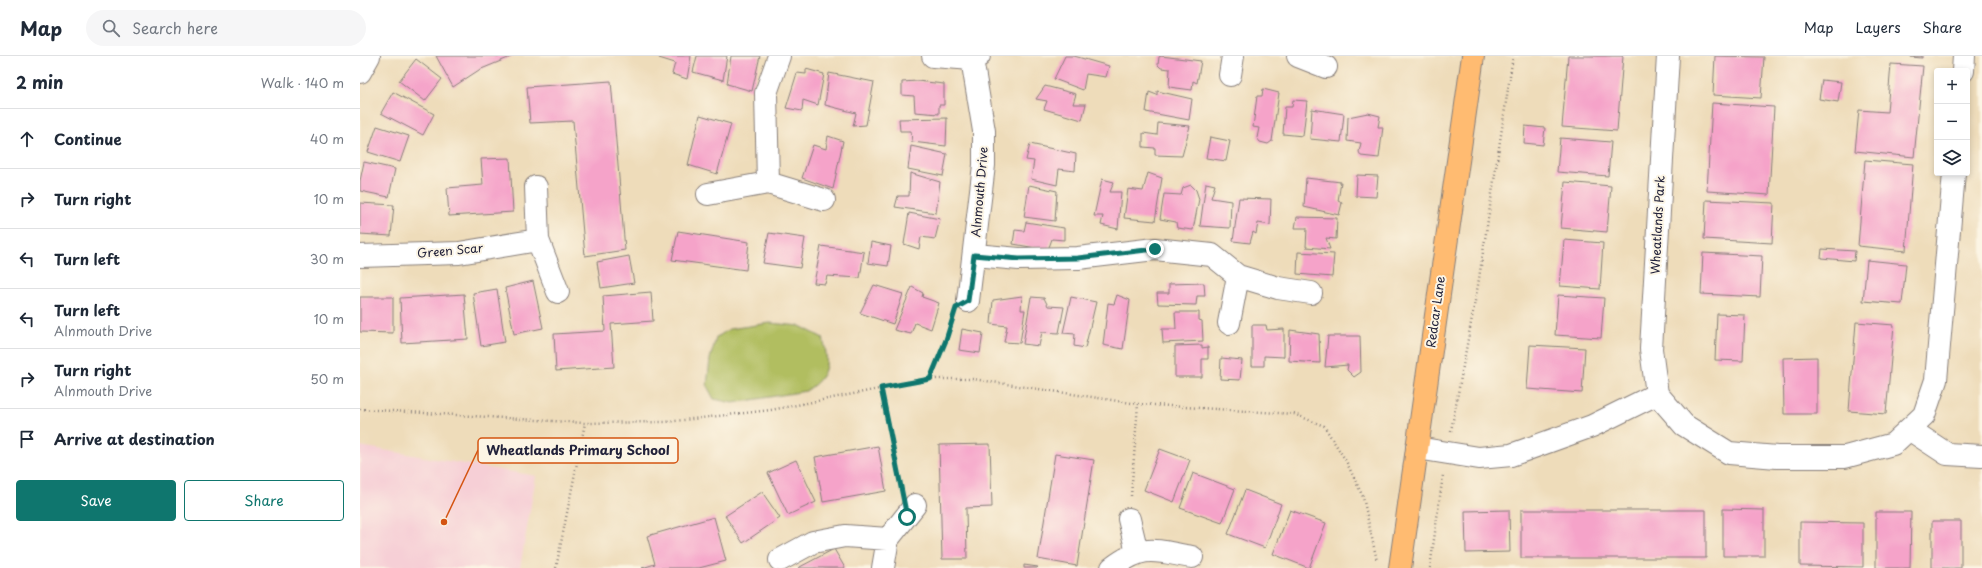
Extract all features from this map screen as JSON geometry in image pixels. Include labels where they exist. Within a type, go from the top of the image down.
[{"type":"main road","name":"Redcar Lane","points":[[1400,568],[1473,56]]},
{"type":"street","points":[[360,72],[369,56]]},
{"type":"street","points":[[768,183],[766,93],[779,56]]},
{"type":"street","points":[[933,56],[976,57]]},
{"type":"street","points":[[1298,56],[1326,67]]},
{"type":"street","name":"Wheatlands Park","points":[[1657,394],[1651,349],[1668,56]]},
{"type":"street","points":[[1963,68],[1964,56]]},
{"type":"street","name":"Alnmouth Drive","points":[[968,301],[984,165],[984,131],[976,57]]},
{"type":"street","points":[[1418,448],[1479,458],[1512,455],[1592,426],[1657,394],[1684,424],[1729,453],[1777,457],[1845,457],[1893,444],[1924,414],[1936,380],[1954,176]]},
{"type":"street","points":[[708,194],[768,183],[824,200]]},
{"type":"street","points":[[536,187],[538,240],[558,292]]},
{"type":"street","name":"Green Scar","points":[[360,256],[459,253],[538,240]]},
{"type":"street","name":"Alnmouth Drive","points":[[974,255],[1019,259],[1078,258],[1155,249],[1212,255],[1238,276],[1278,288],[1311,293]]},
{"type":"street","points":[[1229,323],[1238,276]]},
{"type":"street","points":[[1909,429],[1948,454],[1982,456]]},
{"type":"street","points":[[883,568],[888,539],[911,511]]},
{"type":"street","points":[[1129,519],[1137,552]]},
{"type":"street","points":[[780,560],[813,542],[845,536],[888,539]]},
{"type":"street","points":[[1112,568],[1137,552],[1148,550],[1192,557]]},
{"type":"path","points":[[1430,568],[1447,453],[1478,285],[1513,56]]},
{"type":"path","points":[[930,379],[946,340],[956,308],[968,301]]},
{"type":"path","points":[[360,409],[585,423],[666,422],[771,410],[930,379],[973,379],[1138,404],[1294,414],[1324,426],[1346,460],[1363,497],[1378,568]]},
{"type":"path","points":[[881,388],[911,511]]},
{"type":"path","points":[[1129,519],[1138,404]]},
{"type":"path","points":[[556,568],[585,423]]},
{"type":"shaded area","points":[[360,446],[536,476],[520,568],[360,568]]},
{"type":"green space","points":[[770,323],[800,326],[823,338],[826,362],[823,374],[819,380],[806,391],[733,403],[714,399],[707,386],[710,359],[716,338],[729,329]]},
{"type":"building","points":[[436,56],[513,56],[479,70],[453,87]]},
{"type":"building","points":[[660,56],[691,56],[687,79],[672,74],[675,63],[659,58]]},
{"type":"building","points":[[697,56],[727,56],[723,80],[693,72]]},
{"type":"building","points":[[731,56],[760,56],[752,91],[727,84]]},
{"type":"building","points":[[1065,56],[1074,56],[1109,66],[1106,77],[1086,74],[1083,90],[1054,79]]},
{"type":"building","points":[[1568,56],[1623,56],[1617,131],[1562,127]]},
{"type":"building","points":[[1715,56],[1764,57],[1761,98],[1713,95]]},
{"type":"building","points":[[1922,56],[1922,58],[1911,57]]},
{"type":"building","points":[[1159,57],[1201,61],[1197,83],[1193,81],[1192,90],[1169,87],[1170,69],[1161,68],[1158,65]]},
{"type":"building","points":[[416,59],[442,79],[425,101],[399,81]]},
{"type":"building","points":[[1891,64],[1923,66],[1914,157],[1855,151],[1859,110],[1887,112]]},
{"type":"building","points":[[806,69],[824,74],[818,105],[803,100],[802,111],[786,108],[797,73],[806,74]]},
{"type":"building","points":[[829,73],[874,82],[866,125],[853,126],[856,113],[825,105]]},
{"type":"building","points":[[1822,80],[1841,82],[1838,102],[1819,99]]},
{"type":"building","points":[[611,81],[625,250],[585,256],[573,121],[530,123],[527,87]]},
{"type":"building","points":[[917,81],[944,84],[944,105],[939,105],[939,114],[915,112],[914,96],[902,95],[902,82]]},
{"type":"building","points":[[1045,86],[1076,94],[1073,104],[1086,104],[1082,120],[1044,109],[1047,101],[1036,99]]},
{"type":"building","points":[[1263,89],[1279,93],[1272,141],[1268,144],[1260,142],[1257,138],[1259,128],[1253,127],[1257,96],[1262,96]]},
{"type":"building","points":[[1157,91],[1192,99],[1189,120],[1146,112],[1149,92],[1157,95]]},
{"type":"building","points":[[393,92],[434,114],[423,135],[381,113]]},
{"type":"building","points":[[1293,100],[1307,101],[1303,136],[1283,134],[1285,107],[1292,107]]},
{"type":"building","points":[[1712,103],[1774,107],[1769,195],[1707,191]]},
{"type":"building","points":[[1312,109],[1344,114],[1341,142],[1310,139]]},
{"type":"building","points":[[1368,113],[1380,116],[1378,127],[1383,127],[1379,158],[1361,156],[1359,152],[1361,143],[1347,141],[1348,117]]},
{"type":"building","points":[[700,115],[731,124],[717,174],[688,165]]},
{"type":"building","points":[[947,118],[946,146],[912,142],[911,131],[900,131],[899,119]]},
{"type":"building","points":[[1158,123],[1190,126],[1182,156],[1155,155],[1155,148],[1143,147],[1143,133],[1157,135]]},
{"type":"building","points":[[377,126],[409,136],[400,162],[368,152]]},
{"type":"building","points":[[1525,126],[1545,128],[1543,145],[1524,143]]},
{"type":"building","points":[[828,136],[843,141],[833,189],[802,178],[813,145],[826,149]]},
{"type":"building","points":[[1210,137],[1230,141],[1226,161],[1206,158]]},
{"type":"building","points":[[1560,138],[1611,142],[1608,176],[1557,172]]},
{"type":"building","points":[[1030,144],[1076,154],[1075,171],[1059,169],[1057,185],[1031,179],[1034,161],[1026,160]]},
{"type":"building","points":[[911,146],[947,154],[943,176],[908,169]]},
{"type":"building","points":[[510,158],[513,212],[449,216],[447,188],[483,185],[481,159]]},
{"type":"building","points":[[1865,160],[1913,164],[1906,251],[1858,246]]},
{"type":"building","points":[[364,162],[395,169],[389,197],[360,191],[360,181]]},
{"type":"building","points":[[910,173],[940,182],[936,213],[895,207],[898,196],[909,196]]},
{"type":"building","points":[[1148,173],[1162,178],[1155,221],[1124,218],[1128,189],[1143,191]]},
{"type":"building","points":[[1357,175],[1378,176],[1376,197],[1356,196]]},
{"type":"building","points":[[1306,178],[1341,182],[1338,201],[1342,203],[1339,215],[1304,207]]},
{"type":"building","points":[[1102,179],[1114,182],[1110,192],[1121,192],[1118,229],[1101,225],[1103,216],[1094,216]]},
{"type":"building","points":[[1565,182],[1611,186],[1607,232],[1561,228]]},
{"type":"building","points":[[1206,183],[1215,185],[1211,198],[1231,201],[1230,228],[1200,226]]},
{"type":"building","points":[[1029,185],[1057,191],[1055,221],[1024,217]]},
{"type":"building","points":[[1191,185],[1196,190],[1199,199],[1193,230],[1177,228],[1176,222],[1160,219],[1164,194],[1181,195],[1183,188]]},
{"type":"building","points":[[1239,198],[1271,199],[1270,225],[1258,223],[1256,234],[1253,232],[1250,243],[1233,241]]},
{"type":"building","points":[[1706,200],[1774,203],[1772,243],[1704,239]]},
{"type":"building","points":[[360,203],[394,205],[391,236],[360,234]]},
{"type":"building","points":[[909,213],[940,219],[935,239],[921,237],[919,249],[904,244]]},
{"type":"building","points":[[1297,217],[1337,218],[1336,239],[1326,238],[1330,249],[1306,247],[1307,228],[1295,228]]},
{"type":"building","points":[[1026,222],[1064,228],[1064,240],[1052,239],[1048,250],[1013,244],[1015,230],[1024,231]]},
{"type":"building","points":[[678,231],[749,242],[746,270],[672,260]]},
{"type":"building","points":[[769,233],[805,238],[800,268],[763,263]]},
{"type":"building","points":[[1564,240],[1603,243],[1600,289],[1560,286]]},
{"type":"building","points":[[871,242],[891,246],[888,266],[868,263]]},
{"type":"building","points":[[821,246],[864,252],[860,278],[827,276],[825,284],[814,283]]},
{"type":"building","points":[[1822,249],[1855,251],[1854,261],[1821,258]]},
{"type":"building","points":[[1298,252],[1334,254],[1332,277],[1297,274]]},
{"type":"building","points":[[1703,253],[1762,256],[1760,297],[1701,294]]},
{"type":"building","points":[[629,256],[634,283],[601,288],[597,262]]},
{"type":"building","points":[[1867,260],[1906,264],[1902,304],[1863,301]]},
{"type":"building","points":[[533,281],[543,328],[514,334],[505,288]]},
{"type":"building","points":[[1204,283],[1205,296],[1197,296],[1196,305],[1158,304],[1157,293],[1169,293],[1169,284]]},
{"type":"building","points":[[874,285],[903,294],[893,324],[860,313]]},
{"type":"building","points":[[912,287],[923,293],[922,297],[939,303],[931,329],[915,323],[911,334],[894,330]]},
{"type":"building","points":[[497,289],[505,342],[481,346],[473,293]]},
{"type":"building","points":[[651,292],[653,321],[611,324],[614,367],[556,371],[554,334],[605,331],[603,296]]},
{"type":"building","points":[[464,294],[468,339],[402,343],[400,298]]},
{"type":"building","points":[[1117,295],[1130,300],[1123,349],[1103,345],[1108,303],[1114,304]]},
{"type":"building","points":[[1558,295],[1604,298],[1601,338],[1555,335]]},
{"type":"building","points":[[1022,296],[1021,310],[1025,310],[1020,343],[1004,342],[1007,326],[991,324],[993,300]]},
{"type":"building","points":[[360,297],[393,297],[393,333],[360,332]]},
{"type":"building","points":[[1031,297],[1044,298],[1048,306],[1064,307],[1059,333],[1042,332],[1039,346],[1023,344]]},
{"type":"building","points":[[1071,297],[1096,302],[1085,348],[1074,346],[1075,334],[1063,333]]},
{"type":"building","points":[[1175,312],[1199,312],[1199,320],[1202,321],[1203,341],[1163,343],[1162,329],[1176,329]]},
{"type":"building","points":[[1717,314],[1745,315],[1743,361],[1715,360]]},
{"type":"building","points":[[1856,322],[1894,325],[1886,414],[1849,411]]},
{"type":"building","points":[[1252,325],[1266,325],[1267,330],[1284,329],[1284,357],[1264,356],[1264,366],[1252,366]]},
{"type":"building","points":[[962,329],[983,333],[980,353],[959,350]]},
{"type":"building","points":[[1290,330],[1319,334],[1320,363],[1289,361]]},
{"type":"building","points":[[1328,336],[1360,336],[1361,372],[1354,377],[1347,370],[1348,365],[1325,367]]},
{"type":"building","points":[[1202,345],[1202,348],[1208,347],[1208,359],[1202,359],[1202,377],[1175,377],[1175,346]]},
{"type":"building","points":[[1530,345],[1585,348],[1582,393],[1527,389]]},
{"type":"building","points":[[1817,357],[1817,414],[1784,414],[1783,358]]},
{"type":"building","points":[[1221,358],[1242,360],[1240,380],[1220,379]]},
{"type":"building","points":[[990,444],[992,507],[966,508],[967,559],[942,559],[939,445]]},
{"type":"building","points":[[878,446],[886,491],[823,502],[815,457]]},
{"type":"building","points":[[1160,449],[1190,460],[1174,502],[1144,490]]},
{"type":"building","points":[[1055,454],[1094,460],[1077,566],[1038,559]]},
{"type":"building","points":[[796,460],[816,502],[788,515],[768,473]]},
{"type":"building","points":[[1193,473],[1235,489],[1222,523],[1180,508]]},
{"type":"building","points":[[1245,490],[1281,504],[1265,548],[1228,534]]},
{"type":"building","points":[[762,492],[780,518],[743,543],[725,516]]},
{"type":"building","points":[[1723,509],[1764,510],[1764,556],[1723,556]]},
{"type":"building","points":[[1290,510],[1326,523],[1309,568],[1273,554]]},
{"type":"building","points":[[1509,510],[1510,552],[1466,553],[1465,511]]},
{"type":"building","points":[[1521,510],[1706,510],[1706,558],[1521,558]]},
{"type":"building","points":[[1876,512],[1911,512],[1910,568],[1876,568]]},
{"type":"building","points":[[714,517],[726,561],[699,568],[642,568],[655,564],[647,536]]},
{"type":"building","points":[[1932,521],[1961,521],[1961,568],[1932,568]]},
{"type":"building","points":[[1800,522],[1863,523],[1863,567],[1800,566]]},
{"type":"building","points":[[834,549],[845,568],[798,568]]},
{"type":"building","points":[[1024,565],[1038,567],[1024,568]]},
{"type":"place","name":"Wheatlands Primary School","points":[[444,522]]},
{"type":"route","points":[[907,517],[881,388],[930,379],[946,340],[956,308],[968,301],[974,255],[1019,259],[1078,258],[1155,249]]}]
